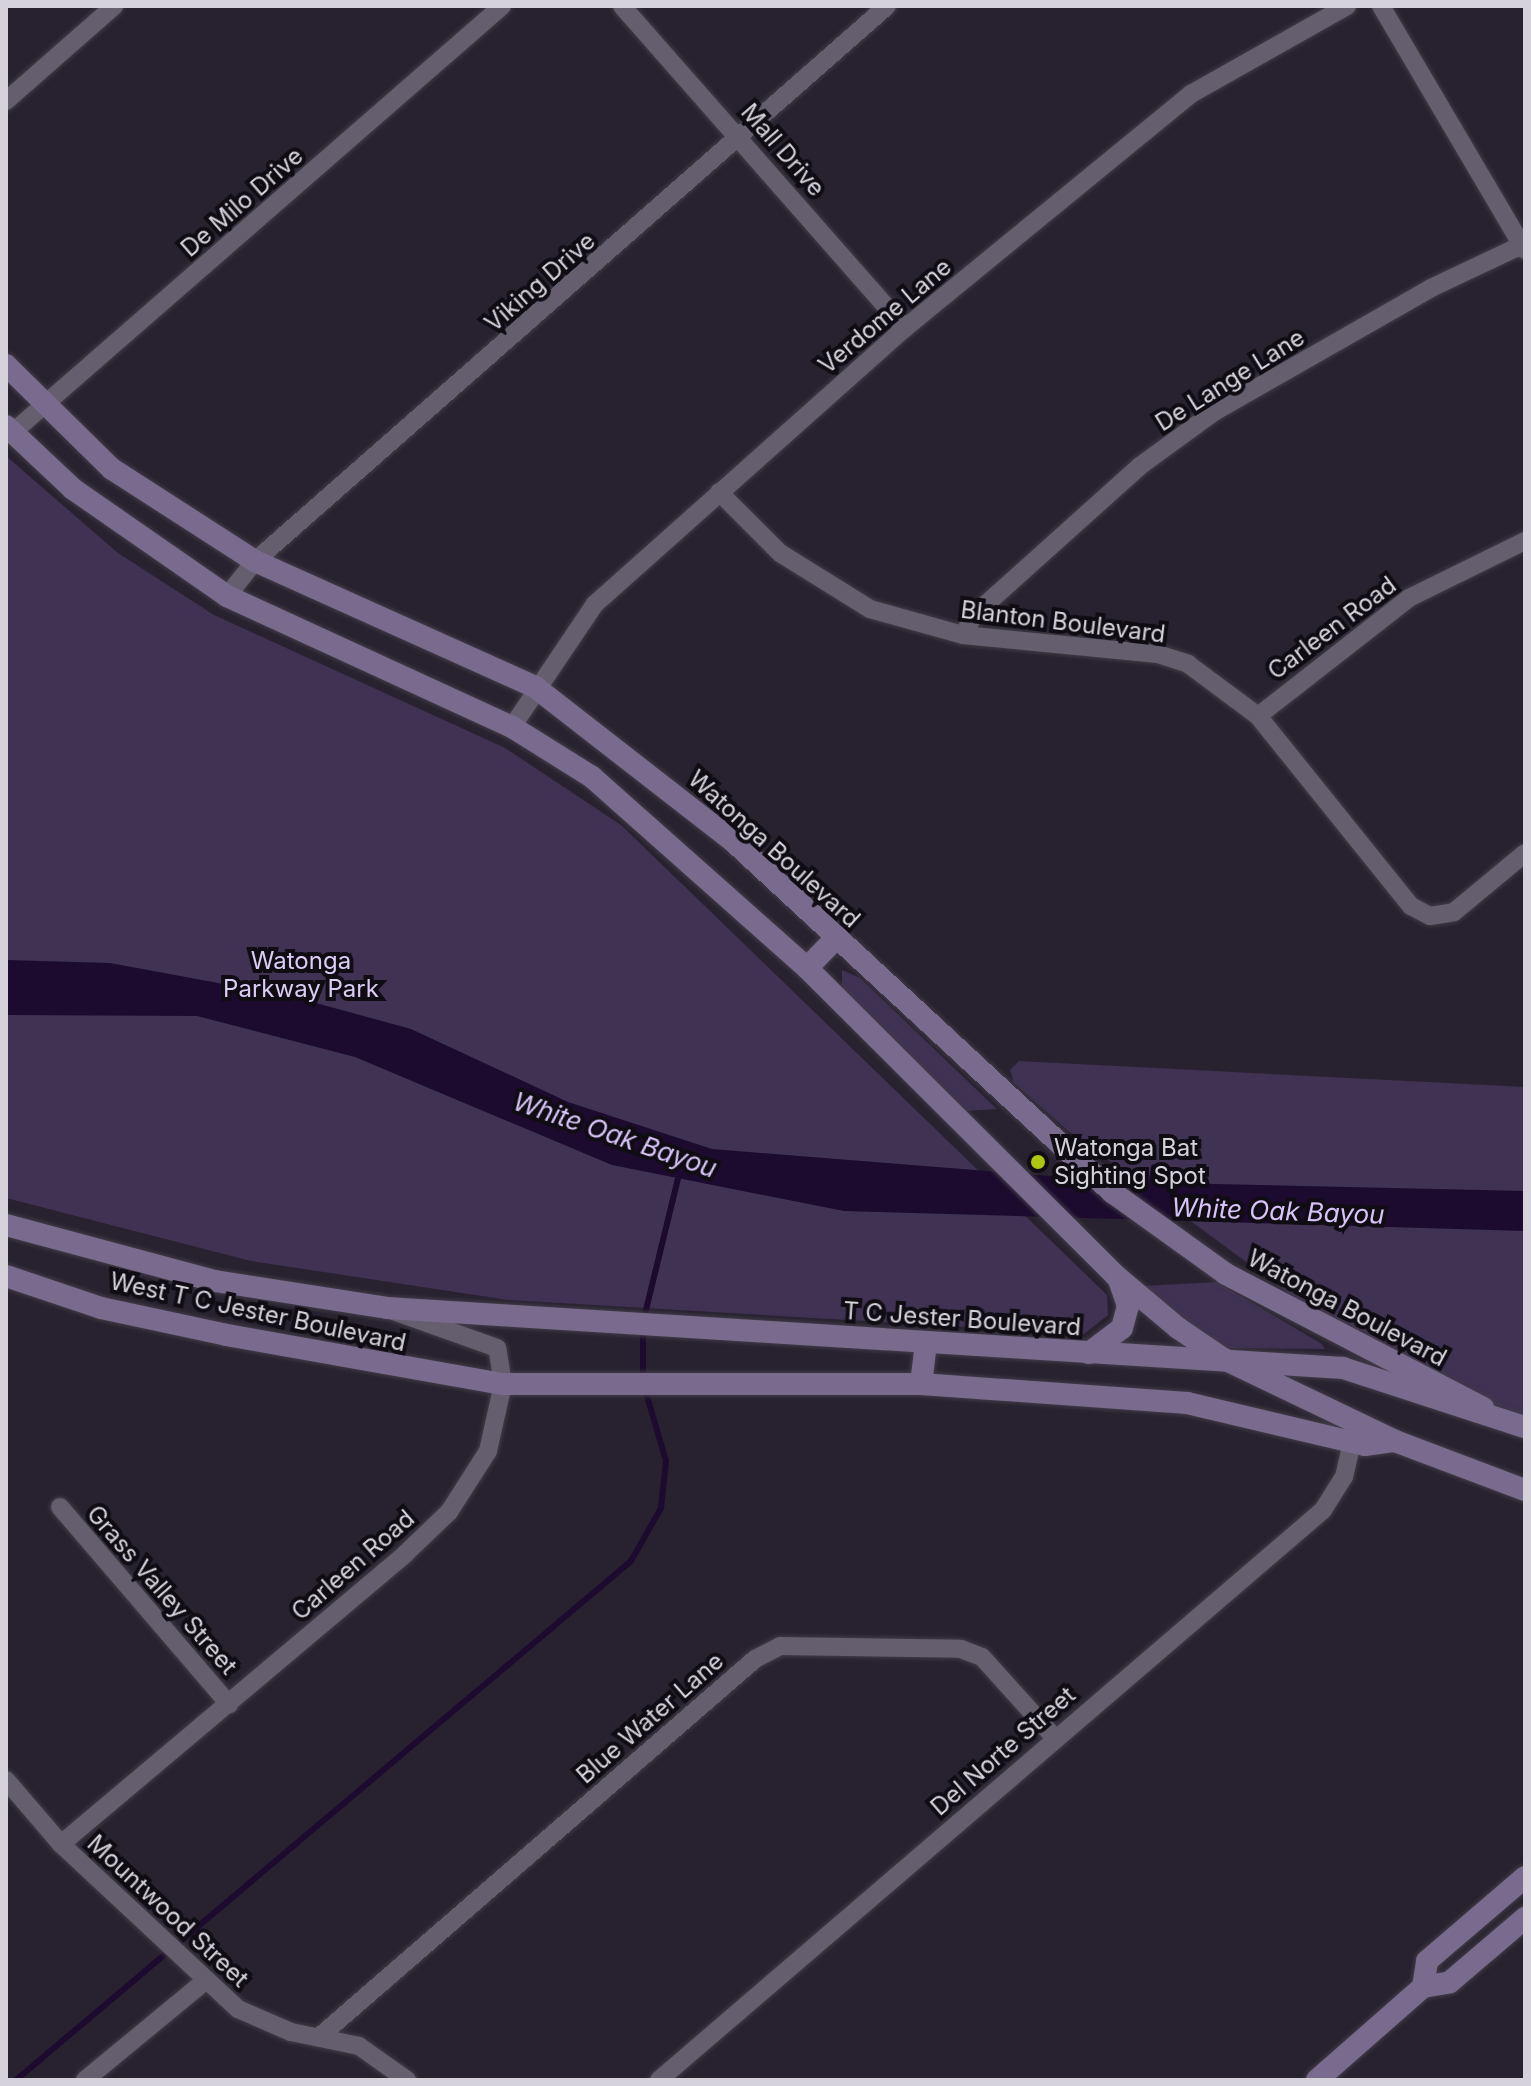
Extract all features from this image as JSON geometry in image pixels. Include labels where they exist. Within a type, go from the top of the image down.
[{"type":"main road","name":"Watonga Boulevard","points":[[6,365],[43,407],[112,469],[255,561],[535,687],[733,841],[1112,1192],[1226,1274],[1483,1408]]},
{"type":"main road","points":[[9,430],[150,548],[227,596],[512,727],[659,830],[807,968],[1116,1276],[1222,1358],[1395,1441],[1525,1490]]},
{"type":"main road","points":[[807,968],[836,938]]},
{"type":"main road","name":"West T C Jester Boulevard","points":[[6,1225],[215,1281],[387,1308]]},
{"type":"main road","name":"West T C Jester Boulevard","points":[[6,1276],[213,1332],[503,1384]]},
{"type":"main road","points":[[1087,1354],[1108,1345],[1126,1318],[1116,1276]]},
{"type":"main road","name":"T C Jester Boulevard","points":[[387,1308],[587,1324],[1087,1354],[1222,1358],[1343,1368],[1483,1408],[1525,1427]]},
{"type":"main road","points":[[921,1384],[926,1343]]},
{"type":"main road","points":[[503,1384],[581,1381],[921,1384],[1187,1403],[1352,1442],[1395,1441]]},
{"type":"main road","points":[[1423,1987],[1427,1961],[1525,1877]]},
{"type":"main road","points":[[1317,2080],[1423,1987],[1450,1982],[1525,1918]]},
{"type":"street","points":[[6,101],[114,6]]},
{"type":"street","name":"De Milo Drive","points":[[9,430],[43,407],[502,6]]},
{"type":"street","name":"Mall Drive","points":[[622,6],[905,328]]},
{"type":"street","name":"Viking Drive","points":[[227,596],[255,561],[742,139],[887,6]]},
{"type":"street","name":"Verdome Lane","points":[[512,727],[535,687],[595,604],[905,328],[1191,94],[1347,6]]},
{"type":"street","points":[[1381,6],[1524,248]]},
{"type":"street","name":"De Lange Lane","points":[[963,635],[974,615],[1140,466],[1214,412],[1431,288],[1524,248]]},
{"type":"street","name":"Blanton Boulevard","points":[[719,492],[780,553],[831,588],[870,609],[963,635],[1158,654],[1188,664],[1258,716],[1411,906],[1430,916],[1454,912],[1525,853]]},
{"type":"street","name":"Carleen Road","points":[[1258,716],[1387,613],[1525,541]]},
{"type":"street","name":"Carleen Road","points":[[61,1844],[229,1704],[449,1512],[488,1451],[503,1384],[497,1348],[387,1308]]},
{"type":"street","name":"Del Norte Street","points":[[659,2080],[1323,1510],[1344,1477],[1352,1442]]},
{"type":"street","name":"Grass Valley Street","points":[[60,1507],[229,1704]]},
{"type":"street","name":"Blue Water Lane","points":[[319,2037],[755,1659],[780,1646],[961,1649],[982,1657],[1055,1738]]},
{"type":"street","name":"Mountwood Street","points":[[6,1780],[61,1844],[151,1925],[204,1982],[270,2024],[359,2046],[407,2080]]},
{"type":"street","points":[[85,2080],[204,1982]]},
{"type":"green space","name":"Watonga Parkway Park","points":[[6,456],[118,553],[214,615],[505,748],[621,825],[1107,1295],[1108,1315],[1084,1334],[508,1300],[251,1261],[6,1198]]},
{"type":"green space","points":[[842,970],[860,978],[997,1109],[967,1111],[842,988]]},
{"type":"green space","points":[[1019,1061],[1525,1087],[1525,1417],[1421,1374],[1295,1298],[1066,1129],[1014,1083],[1010,1070]]},
{"type":"green space","points":[[1217,1282],[1322,1344],[1325,1349],[1219,1348],[1144,1286]]},
{"type":"water","name":"White Oak Bayou","points":[[6,960],[110,963],[294,997],[411,1029],[568,1102],[712,1149],[1124,1182],[1525,1191],[1525,1231],[844,1211],[612,1165],[355,1057],[197,1016],[6,1015]]},
{"type":"waterway","points":[[1151,1188],[1154,1167]]},
{"type":"waterway","name":"White Oak Bayou","points":[[644,1318],[679,1174]]},
{"type":"waterway","points":[[643,1330],[643,1378]]},
{"type":"waterway","points":[[16,2080],[631,1561],[661,1508],[666,1461],[645,1389]]},
{"type":"place","name":"Watonga Bat Sighting Spot","points":[[1038,1162]]}]
